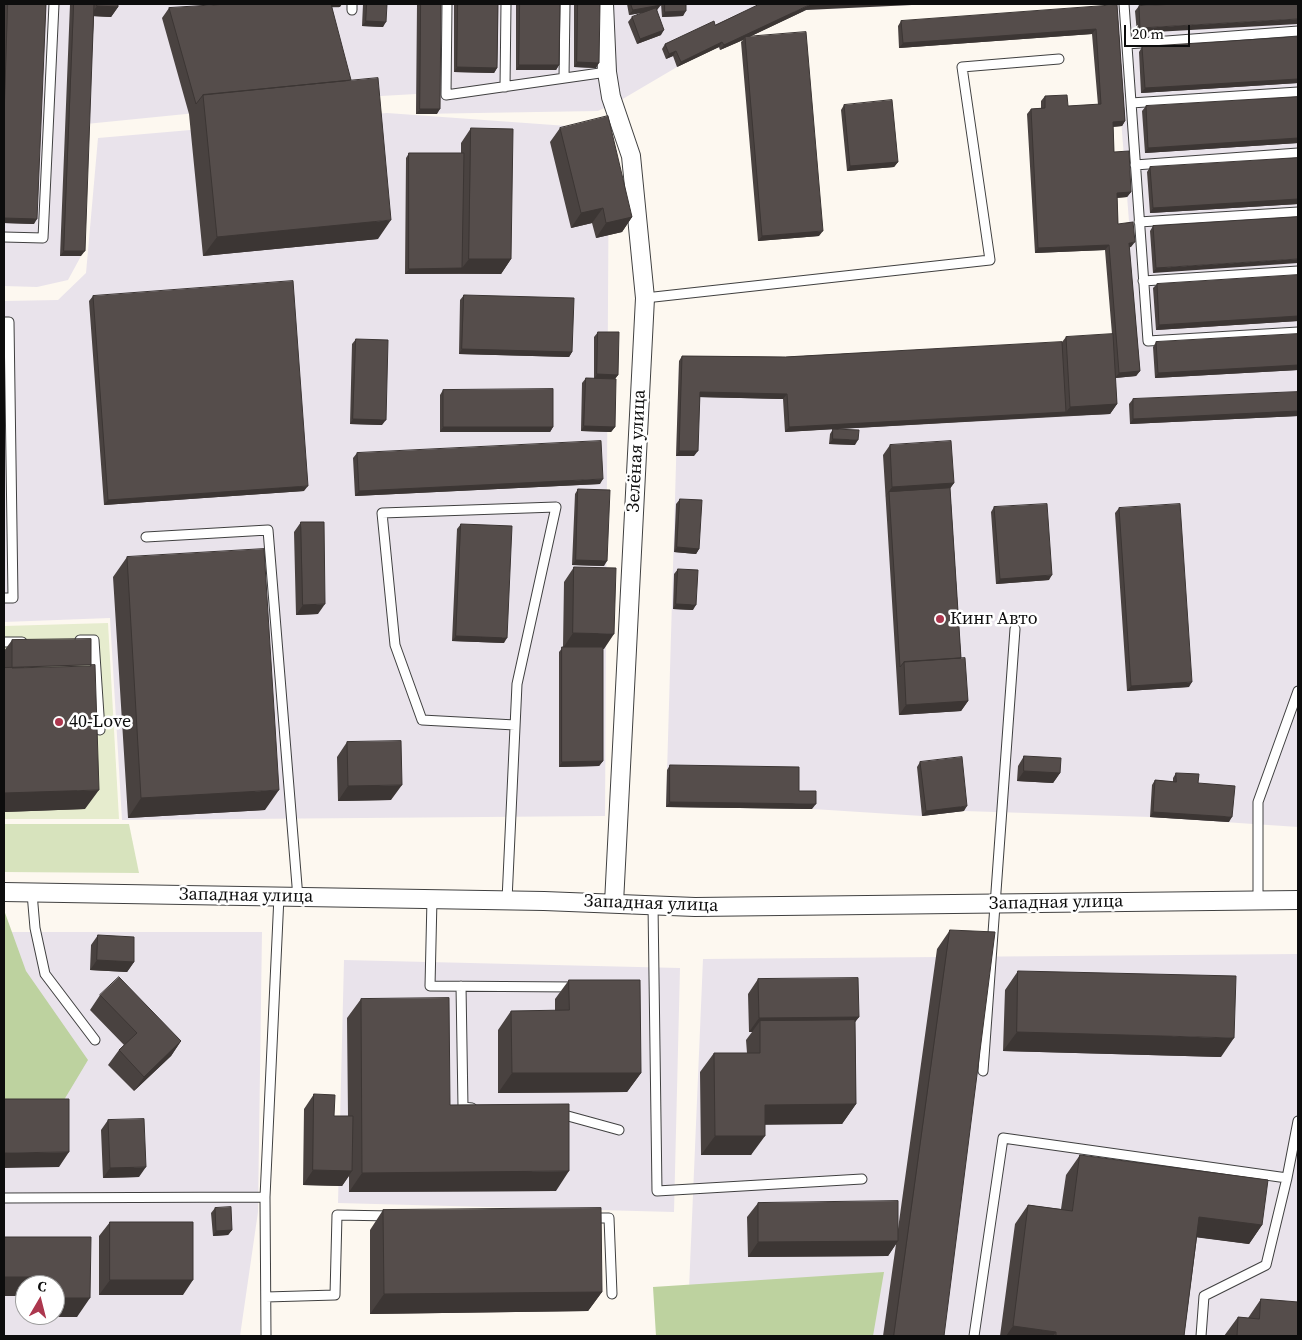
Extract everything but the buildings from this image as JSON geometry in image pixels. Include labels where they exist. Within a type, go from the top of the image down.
[{"type":"street","name":"Зелёная улица","points":[[604,4],[607,72],[611,97],[631,156],[645,298],[614,903]]},
{"type":"street","name":"Западная улица","points":[[4,892],[507,900],[705,906],[1298,900]]},
{"type":"lane","points":[[4,236],[43,238],[54,4]]},
{"type":"lane","points":[[448,4],[446,95],[607,72]]},
{"type":"lane","points":[[505,87],[506,4]]},
{"type":"lane","points":[[564,78],[565,4]]},
{"type":"lane","points":[[1124,4],[1148,340],[1298,332]]},
{"type":"lane","points":[[1127,44],[1298,31]]},
{"type":"lane","points":[[645,298],[990,260],[962,68],[1059,59]]},
{"type":"lane","points":[[1131,103],[1298,92]]},
{"type":"lane","points":[[1135,164],[1298,153]]},
{"type":"lane","points":[[1140,222],[1298,212]]},
{"type":"lane","points":[[1143,281],[1298,271]]},
{"type":"lane","points":[[4,322],[9,322],[13,598],[4,598]]},
{"type":"lane","points":[[507,900],[517,684],[556,507],[382,513],[396,645],[422,720],[515,725]]},
{"type":"lane","points":[[146,537],[268,530],[298,898]]},
{"type":"lane","points":[[983,1071],[1015,630]]},
{"type":"lane","points":[[67,640],[94,640],[100,730]]},
{"type":"lane","points":[[4,642],[31,642]]},
{"type":"lane","points":[[1258,900],[1258,802],[1298,691]]},
{"type":"lane","points":[[32,893],[35,928],[45,974],[95,1040]]},
{"type":"lane","points":[[266,1336],[265,1197],[278,896]]},
{"type":"lane","points":[[432,899],[430,986],[587,988]]},
{"type":"lane","points":[[653,905],[657,1191],[862,1178]]},
{"type":"lane","points":[[461,986],[463,1107],[481,1108]]},
{"type":"lane","points":[[544,1111],[619,1130]]},
{"type":"lane","points":[[1201,1336],[1204,1296],[1266,1265],[1287,1178],[1298,1121]]},
{"type":"lane","points":[[974,1336],[1003,1138],[1287,1178]]},
{"type":"lane","points":[[4,1198],[265,1197]]},
{"type":"lane","points":[[266,1298],[335,1295],[337,1215],[405,1216]]},
{"type":"lane","points":[[580,1218],[609,1218],[612,1294]]},
{"type":"shaded area","points":[[4,4],[932,4],[806,10],[720,50],[718,47],[677,67],[621,100],[598,111],[416,114],[416,94],[346,98],[86,124],[81,256],[68,280],[37,287],[4,286]]},
{"type":"shaded area","points":[[1112,4],[1298,4],[1298,827],[1150,817],[964,811],[922,816],[813,809],[666,807],[679,361],[781,362],[1113,343],[1126,248],[1131,247]]},
{"type":"shaded area","points":[[387,113],[609,129],[605,816],[122,820],[110,618],[4,622],[4,301],[58,300],[86,273],[98,138]]},
{"type":"shaded area","points":[[4,932],[262,932],[258,1212],[240,1336],[4,1336]]},
{"type":"shaded area","points":[[1298,954],[1298,1336],[687,1336],[703,959]]},
{"type":"shaded area","points":[[344,960],[680,968],[674,1212],[338,1203]]},
{"type":"green space","name":"40-Love","points":[[108,623],[119,819],[4,819],[4,626]]},
{"type":"green space","points":[[4,824],[129,824],[139,873],[4,872]]},
{"type":"green space","points":[[4,910],[26,971],[88,1060],[61,1105],[4,1104]]},
{"type":"green space","points":[[884,1272],[873,1336],[656,1336],[653,1287]]},
{"type":"place","name":"Кинг Авто","points":[[940,619]]},
{"type":"place","name":"40-Love","points":[[59,722]]}]
